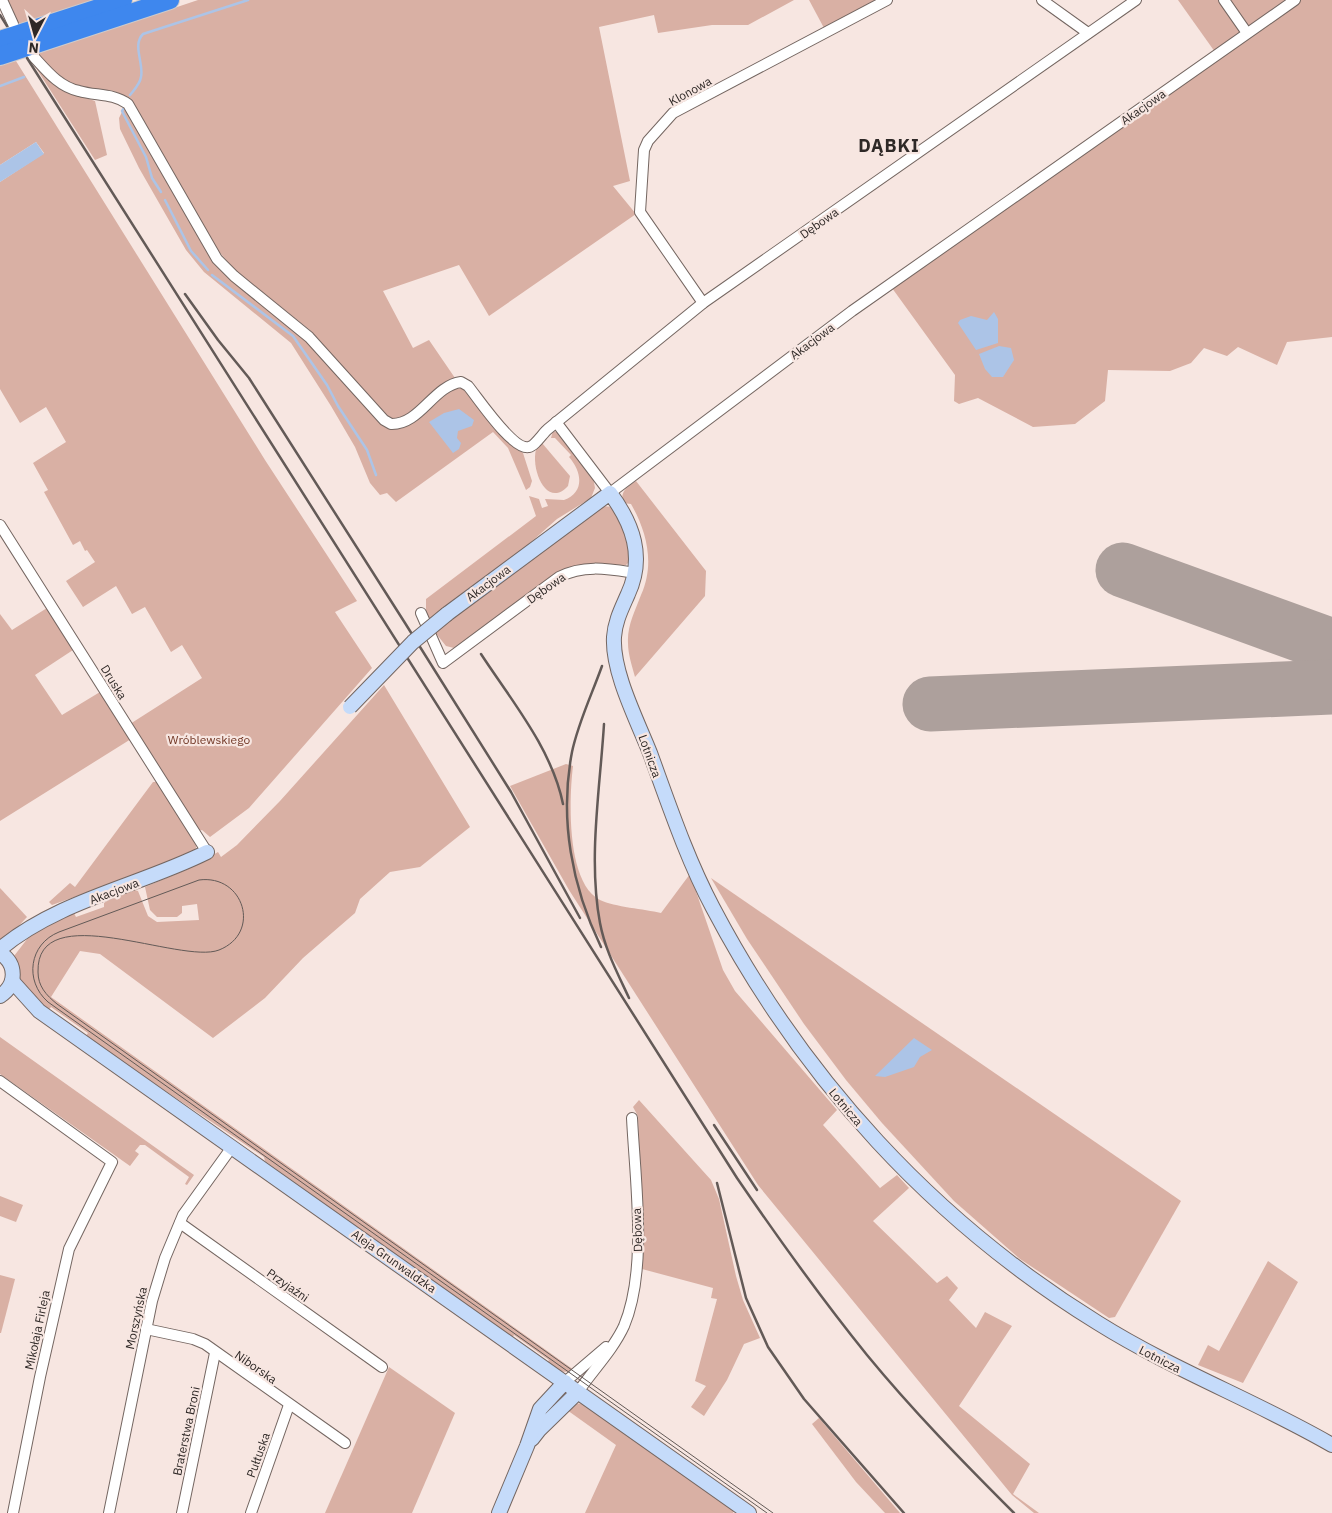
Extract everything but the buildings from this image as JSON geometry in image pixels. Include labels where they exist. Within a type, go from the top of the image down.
[{"type":"highway","points":[[0,40],[123,0]]},
{"type":"highway","points":[[0,56],[170,0]]},
{"type":"street","points":[[2,0],[13,24]]},
{"type":"street","name":"Klonowa","points":[[703,303],[640,212],[641,164],[648,141],[674,113],[887,0]]},
{"type":"street","points":[[1042,0],[1088,33]]},
{"type":"street","name":"Dębowa","points":[[33,56],[58,81],[68,87],[79,91],[120,98],[128,104],[217,259],[234,276],[310,336],[384,420],[391,424],[406,421],[448,386],[461,382],[468,386],[507,435],[522,447],[532,447],[556,422],[703,303],[1136,0]]},
{"type":"street","points":[[1224,0],[1247,34]]},
{"type":"street","name":"Akacjowa","points":[[350,707],[413,642],[447,614],[852,311],[1295,0]]},
{"type":"street","points":[[556,422],[623,512],[633,533],[637,554],[635,573]]},
{"type":"street","name":"Druska","points":[[0,525],[207,852]]},
{"type":"street","name":"Dębowa","points":[[421,613],[443,663],[559,577],[570,571],[596,568],[635,573]]},
{"type":"street","name":"Lotnicza","points":[[635,573],[616,623],[615,650],[624,683],[687,852],[713,908],[762,993],[798,1046],[846,1109],[885,1152],[945,1211],[1034,1281],[1099,1324],[1150,1354],[1267,1410],[1332,1445]]},
{"type":"street","name":"Akacjowa","points":[[0,949],[12,938],[22,934],[49,915],[179,866],[207,852]]},
{"type":"street","name":"Akacjowa","points":[[4,957],[22,934]]},
{"type":"street","points":[[1,995],[12,981],[12,968],[4,957]]},
{"type":"street","name":"Aleja Grunwaldzka","points":[[12,981],[40,1010],[748,1513]]},
{"type":"street","name":"Aleja Grunwaldzka","points":[[1,995],[40,1010]]},
{"type":"street","name":"Mikołaja Firleja","points":[[0,1081],[112,1162],[68,1248],[13,1513]]},
{"type":"street","name":"Dębowa","points":[[578,1392],[616,1338],[627,1316],[638,1261],[632,1118]]},
{"type":"street","name":"Morszyńska","points":[[109,1513],[156,1284],[180,1223],[214,1169],[232,1147]]},
{"type":"street","name":"Przyjaźni","points":[[180,1223],[382,1368]]},
{"type":"street","name":"Niborska","points":[[146,1329],[193,1339],[345,1443]]},
{"type":"street","name":"Dębowa","points":[[565,1382],[616,1338]]},
{"type":"street","name":"Braterstwa Broni","points":[[182,1513],[215,1353]]},
{"type":"street","points":[[499,1513],[540,1409],[565,1382]]},
{"type":"street","points":[[527,1446],[539,1430],[578,1392]]},
{"type":"street","name":"Pułtuska","points":[[251,1513],[289,1405]]},
{"type":"green space","points":[[5,0],[99,0],[16,26]]},
{"type":"green space","points":[[198,0],[794,0],[748,25],[712,25],[658,33],[654,15],[599,27],[630,181],[613,186],[636,214],[489,316],[459,265],[383,291],[413,348],[429,340],[455,378],[410,414],[395,420],[385,417],[310,330],[235,270],[208,239],[132,102],[125,96],[112,91],[87,89],[68,81],[57,74],[37,54]]},
{"type":"green space","points":[[809,0],[878,0],[824,28]]},
{"type":"green space","points":[[1178,0],[1219,0],[1242,33],[1215,52]]},
{"type":"green space","points":[[1229,0],[1288,0],[1249,28]]},
{"type":"green space","points":[[1301,0],[1332,0],[1332,337],[1287,342],[1277,365],[1238,347],[1227,356],[1204,348],[1191,363],[1170,371],[1108,370],[1105,401],[1075,424],[1033,427],[978,398],[959,404],[954,401],[955,375],[892,288]]},
{"type":"green space","points":[[29,57],[65,91],[95,101],[107,155],[95,160]]},
{"type":"green space","name":"Wróblewskiego","points":[[16,61],[265,460],[357,601],[335,612],[372,668],[249,808],[210,837],[202,830],[198,831],[130,724],[202,678],[182,645],[171,652],[145,607],[132,614],[116,586],[83,607],[66,581],[95,562],[87,550],[85,551],[80,541],[73,545],[44,492],[48,490],[33,463],[66,442],[46,407],[20,423],[0,389],[0,182],[44,153],[36,142],[0,165],[0,65]]},
{"type":"green space","points":[[124,108],[151,150],[205,247],[293,326],[385,426],[393,429],[403,428],[453,389],[464,388],[509,441],[523,453],[532,481],[530,487],[526,490],[508,448],[493,432],[396,502],[387,493],[380,495],[370,483],[355,447],[331,406],[291,343],[204,272],[186,250],[139,168],[120,129],[119,118]]},
{"type":"green space","points":[[553,431],[559,433],[593,477],[595,488],[591,498],[557,519],[522,550],[430,623],[426,610],[426,599],[536,516],[529,496],[539,499],[542,508],[548,506],[545,499],[564,500],[575,492],[579,481],[577,469],[569,457],[571,455],[555,438],[551,438]]},
{"type":"green space","points":[[542,443],[570,476],[568,486],[560,492],[553,493],[546,489],[537,474],[535,455],[537,446]]},
{"type":"green space","points":[[636,481],[706,571],[705,596],[635,677],[630,660],[628,637],[648,572],[648,560],[645,537],[637,515],[631,504],[623,503],[622,495]]},
{"type":"green space","points":[[602,506],[613,507],[629,535],[630,561],[626,565],[584,564],[569,568],[454,648],[446,646],[434,631]]},
{"type":"green space","points":[[47,608],[73,650],[35,675],[62,715],[100,692],[131,739],[0,821],[0,614],[12,630]]},
{"type":"green space","points":[[384,685],[470,827],[420,867],[390,872],[360,899],[355,913],[303,958],[265,998],[213,1038],[100,954],[80,951],[51,997],[574,1370],[560,1371],[547,1363],[549,1360],[514,1335],[512,1338],[265,1161],[264,1157],[85,1037],[88,1033],[51,1007],[48,1011],[16,980],[14,956],[31,934],[74,913],[76,917],[104,907],[104,903],[125,891],[138,891],[148,916],[157,922],[199,920],[197,904],[182,906],[182,913],[177,917],[157,917],[150,910],[145,887],[188,869],[218,852],[221,857],[237,845],[280,801]]},
{"type":"green space","points":[[566,764],[573,766],[571,818],[575,859],[581,877],[589,891],[600,900],[606,902],[661,913],[690,874],[723,970],[735,991],[837,1110],[823,1125],[880,1188],[897,1175],[909,1188],[873,1221],[937,1283],[947,1276],[958,1288],[949,1300],[976,1328],[985,1312],[1012,1326],[959,1406],[1030,1464],[1013,1494],[1039,1513],[1034,1513],[1012,1495],[758,1185],[569,890],[510,786]]},
{"type":"green space","points":[[153,782],[157,782],[197,845],[195,850],[101,890],[94,890],[52,905],[49,902],[70,883],[75,887]]},
{"type":"green space","points":[[711,878],[1181,1201],[1115,1317],[1109,1318],[1020,1259],[954,1201],[882,1123],[846,1080],[804,1024],[747,939]]},
{"type":"green space","points":[[0,888],[27,917],[0,946]]},
{"type":"green space","points":[[0,1037],[194,1175],[187,1185],[185,1184],[189,1177],[145,1145],[140,1145],[135,1151],[139,1154],[130,1166],[0,1074]]},
{"type":"green space","points":[[639,1100],[711,1180],[719,1199],[743,1300],[760,1338],[744,1344],[727,1380],[704,1416],[691,1407],[706,1386],[695,1381],[717,1299],[711,1298],[713,1288],[642,1269],[638,1116],[633,1107]]},
{"type":"green space","points":[[0,1196],[23,1205],[16,1222],[0,1216]]},
{"type":"green space","points":[[1268,1261],[1298,1282],[1243,1383],[1198,1365],[1208,1345],[1219,1351]]},
{"type":"green space","points":[[0,1275],[15,1279],[1,1333],[0,1333]]},
{"type":"green space","points":[[389,1367],[455,1413],[412,1513],[325,1513]]},
{"type":"green space","points":[[584,1403],[735,1510],[733,1513],[585,1513],[616,1445],[567,1410],[574,1404]]},
{"type":"green space","points":[[819,1418],[900,1513],[885,1513],[856,1482],[812,1424]]},
{"type":"water","points":[[36,142],[44,154],[0,182],[0,165]]},
{"type":"water","points":[[994,312],[998,319],[998,343],[976,350],[958,323],[960,320],[971,316],[987,320]]},
{"type":"water","points":[[999,346],[1011,348],[1014,360],[1003,377],[992,377],[985,369],[979,354]]},
{"type":"water","points":[[459,409],[474,420],[472,426],[458,431],[457,438],[461,443],[459,449],[453,453],[429,422],[444,413]]},
{"type":"water","points":[[914,1038],[932,1050],[920,1057],[914,1067],[885,1077],[875,1076]]},
{"type":"waterway","points":[[130,95],[141,77],[138,43],[143,34],[248,0]]},
{"type":"waterway","points":[[0,86],[24,77]]},
{"type":"waterway","points":[[124,108],[122,111],[146,157],[152,178],[161,192]]},
{"type":"waterway","points":[[165,200],[191,251],[208,270]]},
{"type":"waterway","points":[[212,275],[293,336],[327,385],[338,406],[367,450],[376,475]]},
{"type":"runway","points":[[1123,570],[1332,646]]},
{"type":"runway","points":[[930,704],[1332,687]]},
{"type":"tram line","points":[[767,1513],[48,1002],[35,984],[33,974],[33,964],[41,945],[59,932],[199,880],[215,881],[227,886],[236,895],[242,906],[243,919],[240,931],[232,942],[219,950],[200,952],[114,938],[84,936],[60,939],[44,950],[38,972],[41,986],[46,994],[57,1004],[773,1513]]},
{"type":"railway","points":[[0,15],[7,26]]},
{"type":"railway","points":[[27,58],[737,1178],[800,1268],[867,1355],[939,1436],[1014,1513]]},
{"type":"railway","points":[[185,294],[218,340],[249,378],[405,623],[511,792],[580,918]]},
{"type":"railway","points":[[481,654],[540,744],[558,784],[563,804]]},
{"type":"railway","points":[[601,947],[582,901],[576,877],[571,852],[567,802],[572,752],[581,719],[602,666]]},
{"type":"railway","points":[[604,724],[596,824],[595,874],[597,899],[605,943],[629,998]]},
{"type":"railway","points":[[714,1125],[757,1190]]},
{"type":"railway","points":[[717,1183],[746,1298],[768,1347],[804,1399],[904,1513]]},
{"type":"district","name":"DĄBKI","points":[[889,145]]}]
